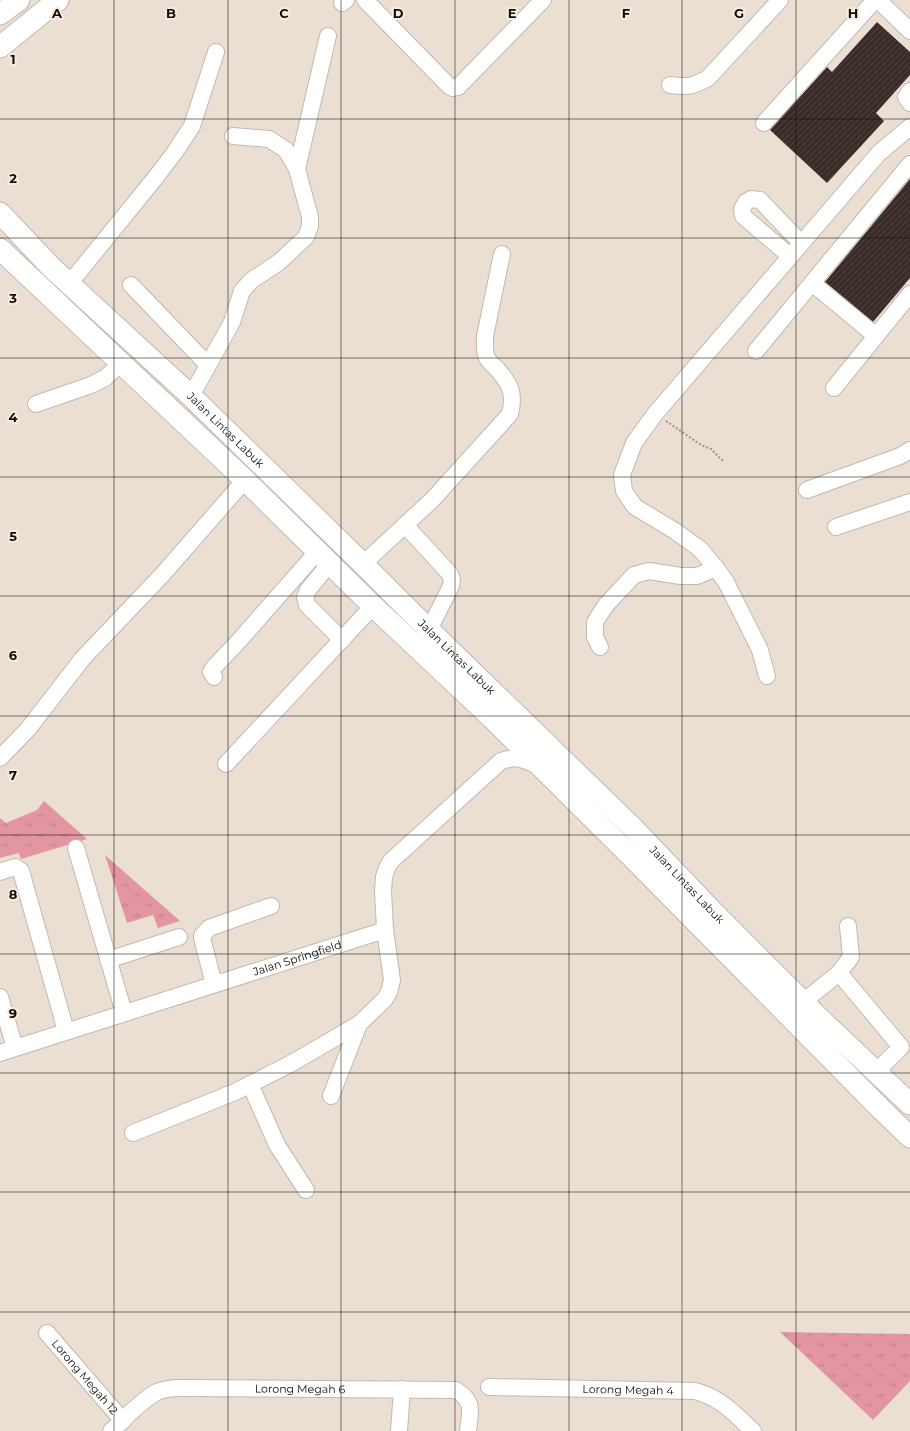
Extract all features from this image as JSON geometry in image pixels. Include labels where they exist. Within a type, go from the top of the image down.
[{"type":"main road","points":[[0,14],[19,0]]},
{"type":"main road","points":[[0,47],[58,0]]},
{"type":"main road","name":"Jalan Lintas Labuk","points":[[0,213],[50,267],[191,396],[632,827],[715,914],[803,1002],[910,1104]]},
{"type":"main road","name":"Jalan Lintas Labuk","points":[[0,249],[245,480],[373,606],[493,719],[910,1137]]},
{"type":"main road","points":[[715,914],[712,918],[714,928],[838,1056],[880,1108]]},
{"type":"street","points":[[365,0],[449,86],[453,88],[458,87],[543,0]]},
{"type":"street","points":[[670,85],[685,87],[708,78],[780,0]]},
{"type":"street","points":[[764,123],[877,0],[910,31]]},
{"type":"street","points":[[297,169],[328,36]]},
{"type":"street","points":[[69,284],[176,152],[192,126],[216,52]]},
{"type":"street","points":[[910,91],[906,97],[910,103]]},
{"type":"street","points":[[767,676],[760,650],[726,582],[716,568],[700,549],[635,507],[624,491],[622,475],[634,443],[655,414],[879,153],[910,127]]},
{"type":"street","points":[[191,396],[232,322],[242,291],[252,280],[278,263],[306,237],[310,226],[310,217],[297,169],[286,150],[269,140],[233,136]]},
{"type":"street","points":[[756,351],[910,164]]},
{"type":"street","points":[[790,256],[743,216],[742,209],[746,202],[751,199],[760,200],[801,243]]},
{"type":"street","points":[[363,564],[433,499],[510,414],[512,391],[504,377],[487,358],[485,349],[486,336],[502,254]]},
{"type":"street","points":[[812,283],[876,336]]},
{"type":"street","points":[[131,285],[208,365]]},
{"type":"street","points":[[834,388],[910,294]]},
{"type":"street","points":[[36,404],[91,385],[105,378],[121,363]]},
{"type":"street","points":[[807,490],[900,456],[910,450]]},
{"type":"street","points":[[0,758],[28,729],[83,658],[163,574],[245,480]]},
{"type":"street","points":[[836,527],[910,502]]},
{"type":"street","points":[[405,526],[450,574],[451,586],[429,630]]},
{"type":"street","points":[[324,557],[305,597],[307,605],[342,640]]},
{"type":"street","points":[[214,677],[211,672],[215,666],[324,557]]},
{"type":"street","points":[[600,647],[595,637],[594,622],[606,605],[634,575],[649,571],[681,576],[697,576],[716,568]]},
{"type":"street","points":[[226,764],[373,606]]},
{"type":"street","points":[[133,1133],[235,1092],[292,1063],[358,1024],[385,999],[389,992],[392,980],[385,930],[383,891],[384,877],[387,868],[391,861],[501,761],[505,751],[504,738],[493,719]]},
{"type":"street","points":[[501,761],[517,757],[523,758],[543,768]]},
{"type":"street","points":[[76,848],[124,1013]]},
{"type":"street","points":[[0,872],[15,868],[21,872],[66,1031]]},
{"type":"street","points":[[214,984],[202,936],[209,928],[271,906]]},
{"type":"street","points":[[803,1002],[839,973],[851,957],[848,926]]},
{"type":"street","name":"Jalan Springfield","points":[[7,1050],[385,930]]},
{"type":"street","points":[[108,960],[179,937]]},
{"type":"street","points":[[839,973],[906,1050],[876,1072]]},
{"type":"street","points":[[0,997],[7,1050]]},
{"type":"street","points":[[331,1096],[358,1024]]},
{"type":"street","points":[[250,1084],[277,1145],[306,1190]]},
{"type":"street","name":"Lorong Megah 12","points":[[47,1333],[117,1426]]},
{"type":"street","name":"Lorong Megah 4","points":[[489,1388],[695,1391],[707,1394],[720,1401],[753,1431]]},
{"type":"street","name":"Lorong Megah 6","points":[[117,1426],[149,1397],[158,1392],[170,1389],[402,1389],[456,1390],[465,1395],[470,1405],[468,1431]]},
{"type":"street","points":[[399,1431],[402,1389]]},
{"type":"path","points":[[655,414],[701,445],[711,449],[724,462]]},
{"type":"green space","points":[[44,801],[87,839],[21,859],[19,853],[0,858],[0,818],[6,823],[37,810]]},
{"type":"green space","points":[[105,855],[180,921],[158,928],[153,915],[127,923]]},
{"type":"green space","points":[[780,1332],[910,1334],[910,1381],[873,1420]]},
{"type":"building","points":[[877,22],[910,52],[910,75],[876,113],[884,121],[827,183],[770,130],[827,67],[832,72]]},
{"type":"building","points":[[910,179],[910,278],[873,322],[825,282]]}]
